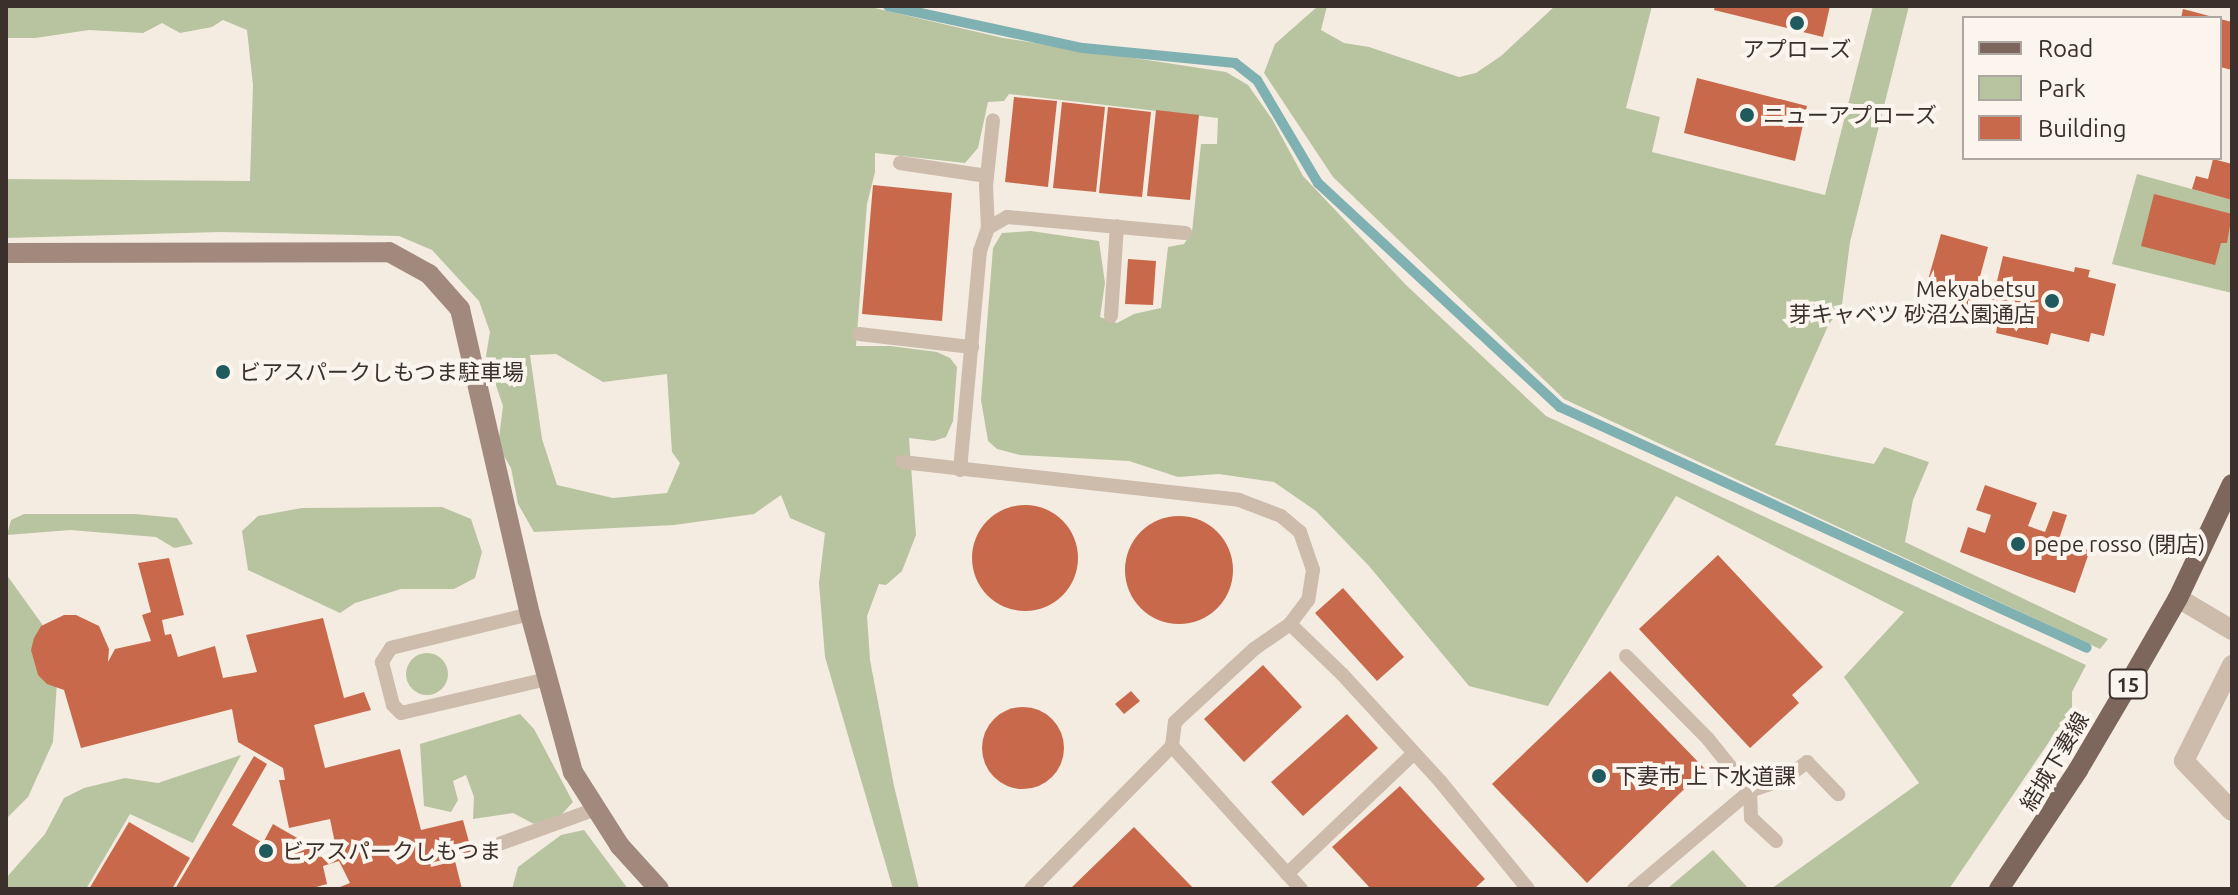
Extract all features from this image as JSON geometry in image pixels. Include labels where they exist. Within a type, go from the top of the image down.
[{"type":"main road","name":"結城下妻線","points":[[1999,889],[2078,770],[2178,598],[2232,484]]},
{"type":"street","points":[[6,253],[389,252],[429,274],[460,309],[530,614],[573,772],[620,846],[659,889]]},
{"type":"street","points":[[2178,598],[2232,630]]},
{"type":"street","points":[[2232,665],[2184,761],[2232,811]]},
{"type":"lane","points":[[960,470],[980,251],[988,228],[987,176],[993,120]]},
{"type":"lane","points":[[900,163],[987,176]]},
{"type":"lane","points":[[988,228],[1007,217],[1185,233]]},
{"type":"lane","points":[[1111,316],[1117,226]]},
{"type":"lane","points":[[859,334],[972,347]]},
{"type":"lane","points":[[902,462],[1239,500],[1281,516],[1300,532],[1313,570],[1308,600],[1290,624],[1254,649],[1175,722],[1172,746],[1031,889]]},
{"type":"lane","points":[[530,614],[391,648],[382,662],[393,705],[401,713],[547,679]]},
{"type":"lane","points":[[1290,624],[1414,753],[1528,889]]},
{"type":"lane","points":[[1626,656],[1708,739],[1750,791],[1751,818],[1776,841]]},
{"type":"lane","points":[[1172,746],[1301,889]]},
{"type":"lane","points":[[1287,874],[1414,753]]},
{"type":"lane","points":[[1634,889],[1750,791],[1784,779],[1807,762],[1838,794]]},
{"type":"lane","points":[[488,848],[596,809]]},
{"type":"green space","points":[[6,6],[866,6],[1003,38],[1226,72],[1248,85],[1272,119],[1303,176],[1406,285],[1546,416],[2086,665],[2072,692],[2072,708],[1949,889],[1771,889],[1919,783],[1844,677],[1904,612],[1676,496],[1548,706],[1469,686],[1369,566],[1316,511],[1274,482],[1219,474],[1178,477],[1129,461],[1020,455],[997,449],[988,441],[981,400],[993,248],[1002,233],[1031,231],[1099,241],[1105,283],[1100,317],[1117,323],[1134,314],[1161,308],[1168,247],[1184,244],[1192,232],[1201,144],[1217,144],[1218,118],[1009,94],[1004,101],[988,102],[978,148],[965,163],[875,153],[875,172],[867,204],[856,346],[890,346],[937,352],[950,358],[957,367],[953,421],[946,437],[934,441],[909,438],[916,535],[902,571],[886,585],[879,584],[867,616],[870,660],[894,786],[919,889],[893,889],[825,657],[819,583],[825,533],[790,518],[781,495],[754,514],[674,525],[534,532],[518,504],[511,468],[498,446],[503,406],[486,356],[490,332],[479,301],[432,250],[399,236],[220,232],[6,238],[6,179],[250,181],[253,85],[247,30],[223,20],[212,27],[180,33],[162,23],[143,33],[89,30],[35,38],[6,38]],"holes":[[[556,354],[603,382],[667,374],[672,452],[680,463],[667,493],[613,498],[557,485],[542,439],[530,355]]]},
{"type":"green space","points":[[1318,6],[1327,6],[1321,30],[1344,43],[1369,47],[1459,77],[1476,73],[1501,56],[1555,6],[1652,6],[1626,108],[1660,117],[1652,152],[1825,195],[1873,6],[1909,6],[1850,242],[1842,305],[1828,326],[1775,445],[1874,464],[1884,447],[1929,462],[1913,500],[1905,542],[2108,639],[2100,649],[1564,399],[1333,177],[1264,73],[1275,44]]},
{"type":"green space","points":[[2137,174],[2232,200],[2232,293],[2112,264]]},
{"type":"green space","points":[[442,507],[471,519],[482,552],[475,578],[454,589],[401,589],[355,603],[340,613],[248,570],[242,531],[258,516],[302,508]]},
{"type":"green space","points":[[24,514],[135,514],[177,518],[193,544],[174,548],[156,537],[70,530],[7,535],[11,520]]},
{"type":"green space","points":[[6,574],[42,624],[57,682],[53,742],[28,797],[6,819]]},
{"type":"green space","points":[[427,653],[442,659],[448,674],[442,689],[427,695],[412,689],[406,674],[412,659]]},
{"type":"green space","points":[[520,714],[534,729],[573,802],[561,815],[534,824],[513,813],[473,819],[474,797],[466,775],[453,781],[458,800],[451,812],[424,806],[420,744]]},
{"type":"green space","points":[[241,755],[193,843],[130,814],[86,889],[6,889],[6,878],[45,834],[64,798],[84,788],[125,778],[158,783]]},
{"type":"green space","points":[[584,830],[628,889],[512,889],[518,867],[561,835]]},
{"type":"green space","points":[[1713,850],[1749,889],[1667,889]]},
{"type":"building","name":"アプローズ","points":[[1715,6],[1830,6],[1823,37],[1714,10]]},
{"type":"building","points":[[2183,9],[2209,16],[2181,16]]},
{"type":"building","points":[[2222,20],[2232,22],[2232,70],[2222,68]]},
{"type":"building","name":"ニューアプローズ","points":[[1697,78],[1807,106],[1795,161],[1684,133]]},
{"type":"building","points":[[1014,97],[1057,101],[1048,187],[1005,182]]},
{"type":"building","points":[[1062,102],[1105,107],[1096,192],[1053,188]]},
{"type":"building","points":[[1108,107],[1151,112],[1142,197],[1099,193]]},
{"type":"building","points":[[1156,110],[1199,115],[1190,200],[1147,196]]},
{"type":"building","points":[[2213,160],[2232,164],[2232,200],[2192,189],[2196,176],[2208,179]]},
{"type":"building","points":[[873,185],[952,193],[942,321],[862,314]]},
{"type":"building","points":[[2154,194],[2232,214],[2227,243],[2221,243],[2215,265],[2141,246]]},
{"type":"building","points":[[1941,234],[1988,247],[1972,306],[1924,294]]},
{"type":"building","name":"Mekyabetsu 芽キャベツ 砂沼公園通店","points":[[2003,256],[2074,272],[2075,267],[2090,270],[2088,277],[2116,284],[2104,336],[2091,333],[2089,342],[2051,333],[2048,345],[1996,333],[1998,321],[1988,319]]},
{"type":"building","points":[[1128,259],[1156,261],[1153,305],[1125,304]]},
{"type":"building","name":"pepe rosso (閉店)","points":[[1985,485],[2037,503],[2028,526],[2045,532],[2053,511],[2067,515],[2059,539],[2090,550],[2075,593],[1960,552],[1968,527],[1985,533],[1991,515],[1976,510]]},
{"type":"building","points":[[1025,505],[1045,509],[1063,520],[1074,538],[1078,558],[1074,578],[1063,596],[1045,607],[1025,611],[1005,607],[987,596],[976,578],[972,558],[976,538],[987,520],[1005,509]]},
{"type":"building","points":[[1179,516],[1200,521],[1217,532],[1228,549],[1233,570],[1228,591],[1217,608],[1200,619],[1179,624],[1158,619],[1141,608],[1130,591],[1125,570],[1130,549],[1141,532],[1158,521]]},
{"type":"building","points":[[1718,555],[1823,667],[1792,695],[1799,703],[1750,748],[1639,629]]},
{"type":"building","points":[[169,558],[184,615],[162,620],[165,635],[171,634],[178,657],[215,646],[223,678],[257,672],[246,635],[323,618],[344,698],[364,692],[371,710],[314,725],[325,768],[400,749],[421,830],[463,820],[472,853],[430,863],[431,867],[455,861],[462,889],[335,889],[350,883],[339,861],[323,866],[327,884],[309,889],[175,889],[254,756],[267,764],[232,825],[263,843],[273,824],[311,846],[319,857],[337,853],[330,819],[289,828],[279,780],[285,780],[283,768],[238,742],[232,709],[81,748],[64,690],[47,684],[38,675],[31,650],[34,638],[41,626],[64,615],[76,615],[99,626],[109,649],[108,662],[115,649],[151,641],[142,615],[151,612],[138,563]]},
{"type":"building","points":[[1343,588],[1404,657],[1377,681],[1315,613]]},
{"type":"building","points":[[1263,665],[1302,707],[1244,762],[1204,719]]},
{"type":"building","name":"下妻市 上下水道課","points":[[1610,671],[1705,769],[1587,883],[1492,784]]},
{"type":"building","points":[[1131,691],[1140,701],[1124,714],[1115,704]]},
{"type":"building","points":[[1023,707],[1039,710],[1052,719],[1061,732],[1064,748],[1061,764],[1052,777],[1039,786],[1023,789],[1007,786],[994,777],[985,764],[982,748],[985,732],[994,719],[1007,710]]},
{"type":"building","points":[[1347,714],[1378,748],[1303,816],[1271,782]]},
{"type":"building","points":[[1400,786],[1485,879],[1474,889],[1371,889],[1332,847]]},
{"type":"building","points":[[129,822],[190,858],[172,889],[89,889]]},
{"type":"building","points":[[1134,827],[1194,889],[1070,889]]},
{"type":"waterway","points":[[888,6],[1083,48],[1235,63],[1257,80],[1318,183],[1560,407],[2087,648]]},
{"type":"place","name":"アプローズ","points":[[1797,23]]},
{"type":"place","name":"ニューアプローズ","points":[[1747,115]]},
{"type":"place","name":"Mekyabetsu 芽キャベツ 砂沼公園通店","points":[[2052,301]]},
{"type":"place","name":"ビアスパークしもつま駐車場","points":[[223,372]]},
{"type":"place","name":"pepe rosso (閉店)","points":[[2018,544]]},
{"type":"place","name":"下妻市 上下水道課","points":[[1599,776]]},
{"type":"place","name":"ビアスパークしもつま","points":[[266,851]]}]
